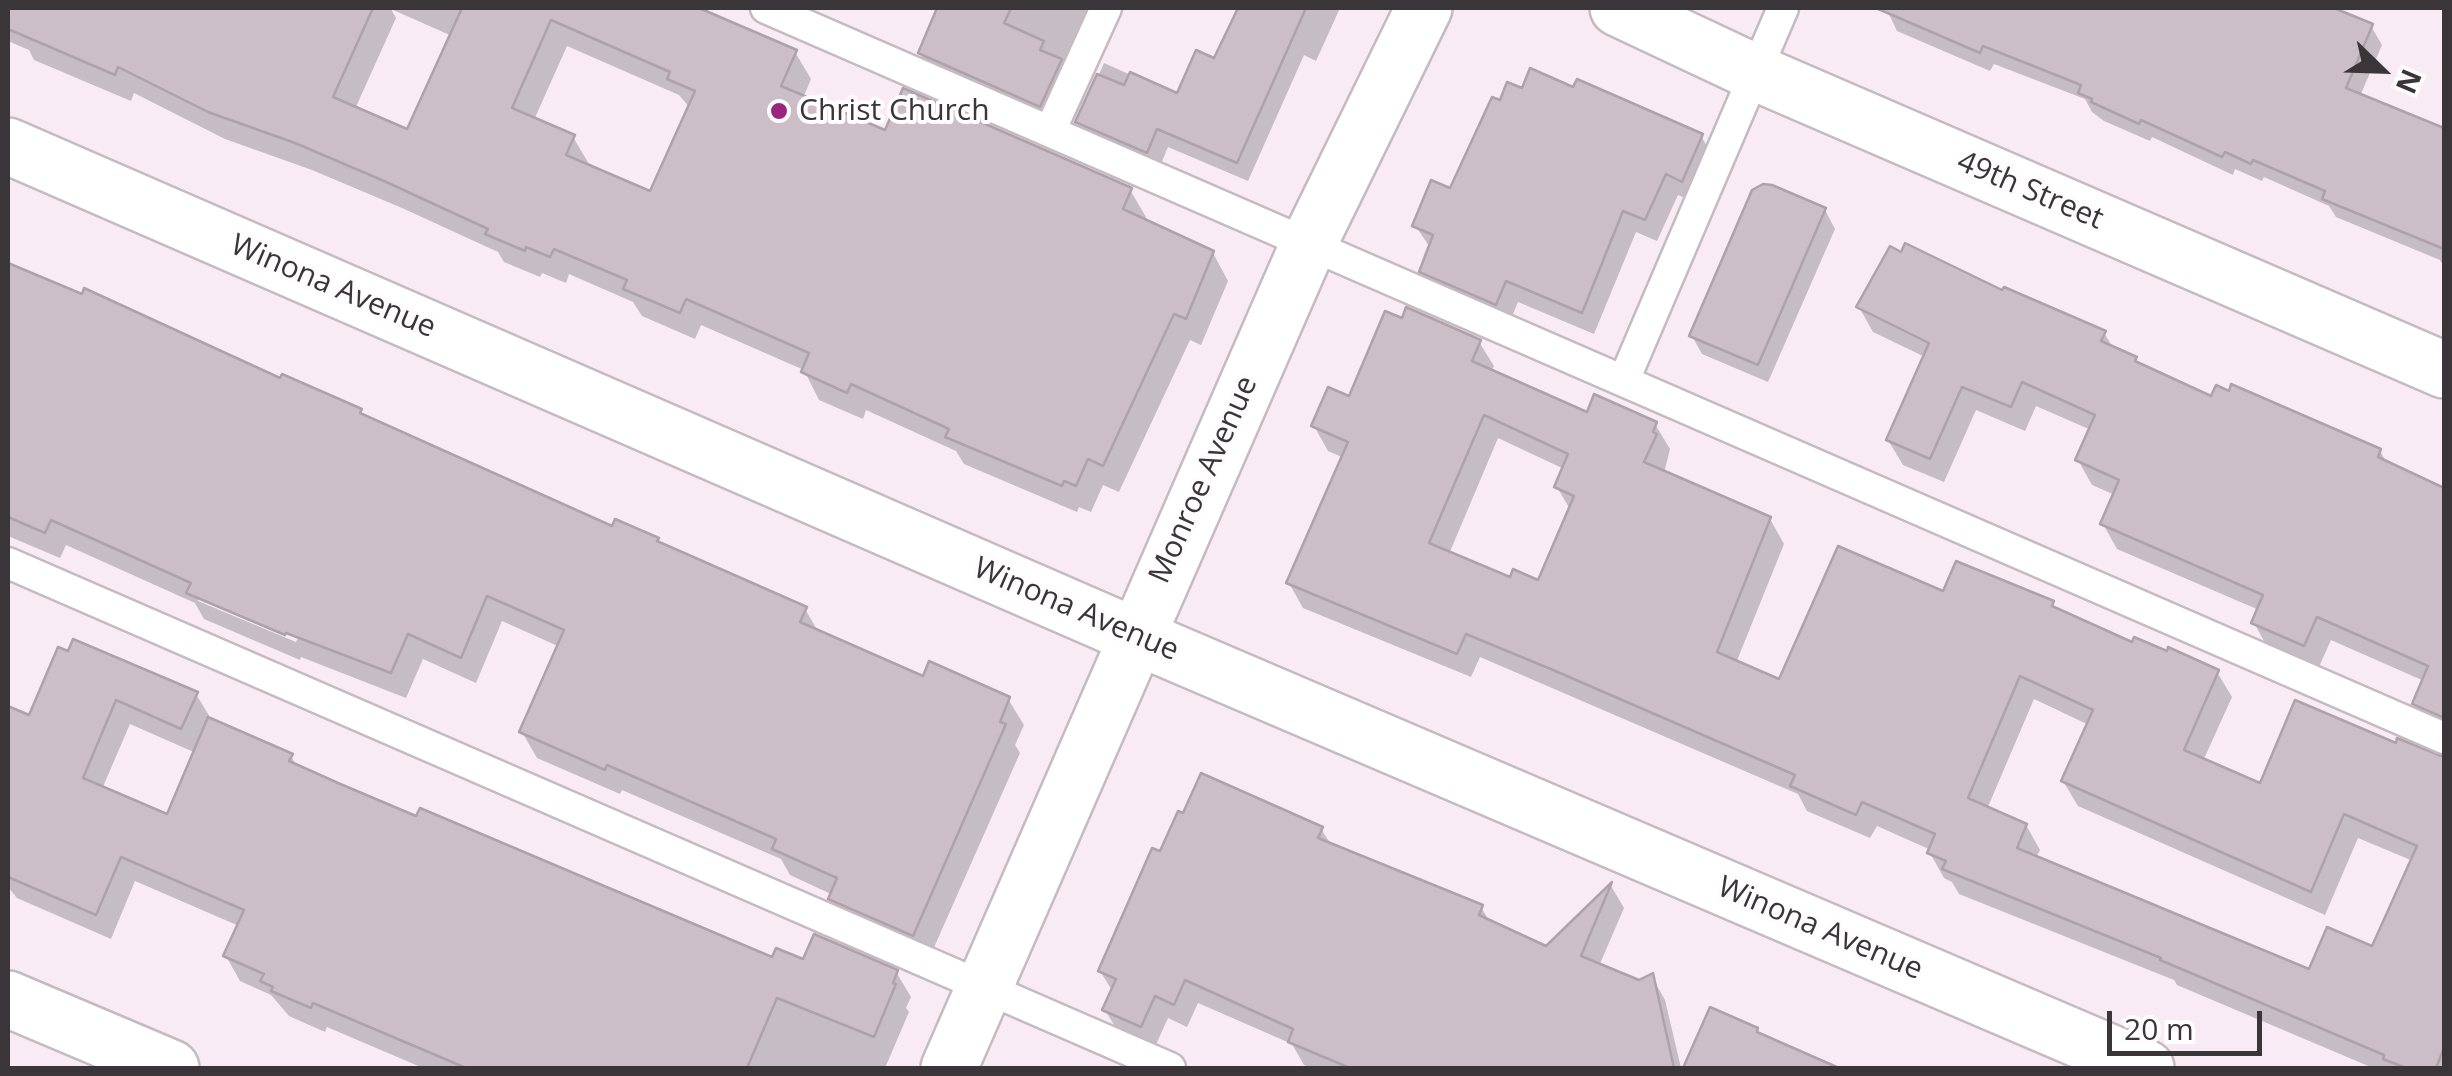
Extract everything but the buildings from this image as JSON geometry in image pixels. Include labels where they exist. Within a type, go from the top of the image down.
[{"type":"street","name":"Monroe Avenue","points":[[949,1068],[1309,244],[1424,8]]},
{"type":"street","name":"49th Street","points":[[1618,8],[1754,72],[2444,370]]},
{"type":"street","name":"Winona Avenue","points":[[8,146],[1135,636],[2146,1068]]},
{"type":"street","points":[[8,999],[171,1068]]},
{"type":"lane","points":[[766,8],[2444,738]]},
{"type":"lane","points":[[1050,131],[1106,8]]},
{"type":"lane","points":[[1624,380],[1782,8]]},
{"type":"lane","points":[[8,563],[1170,1068]]},
{"type":"place","name":"Christ Church","points":[[779,111]]}]
